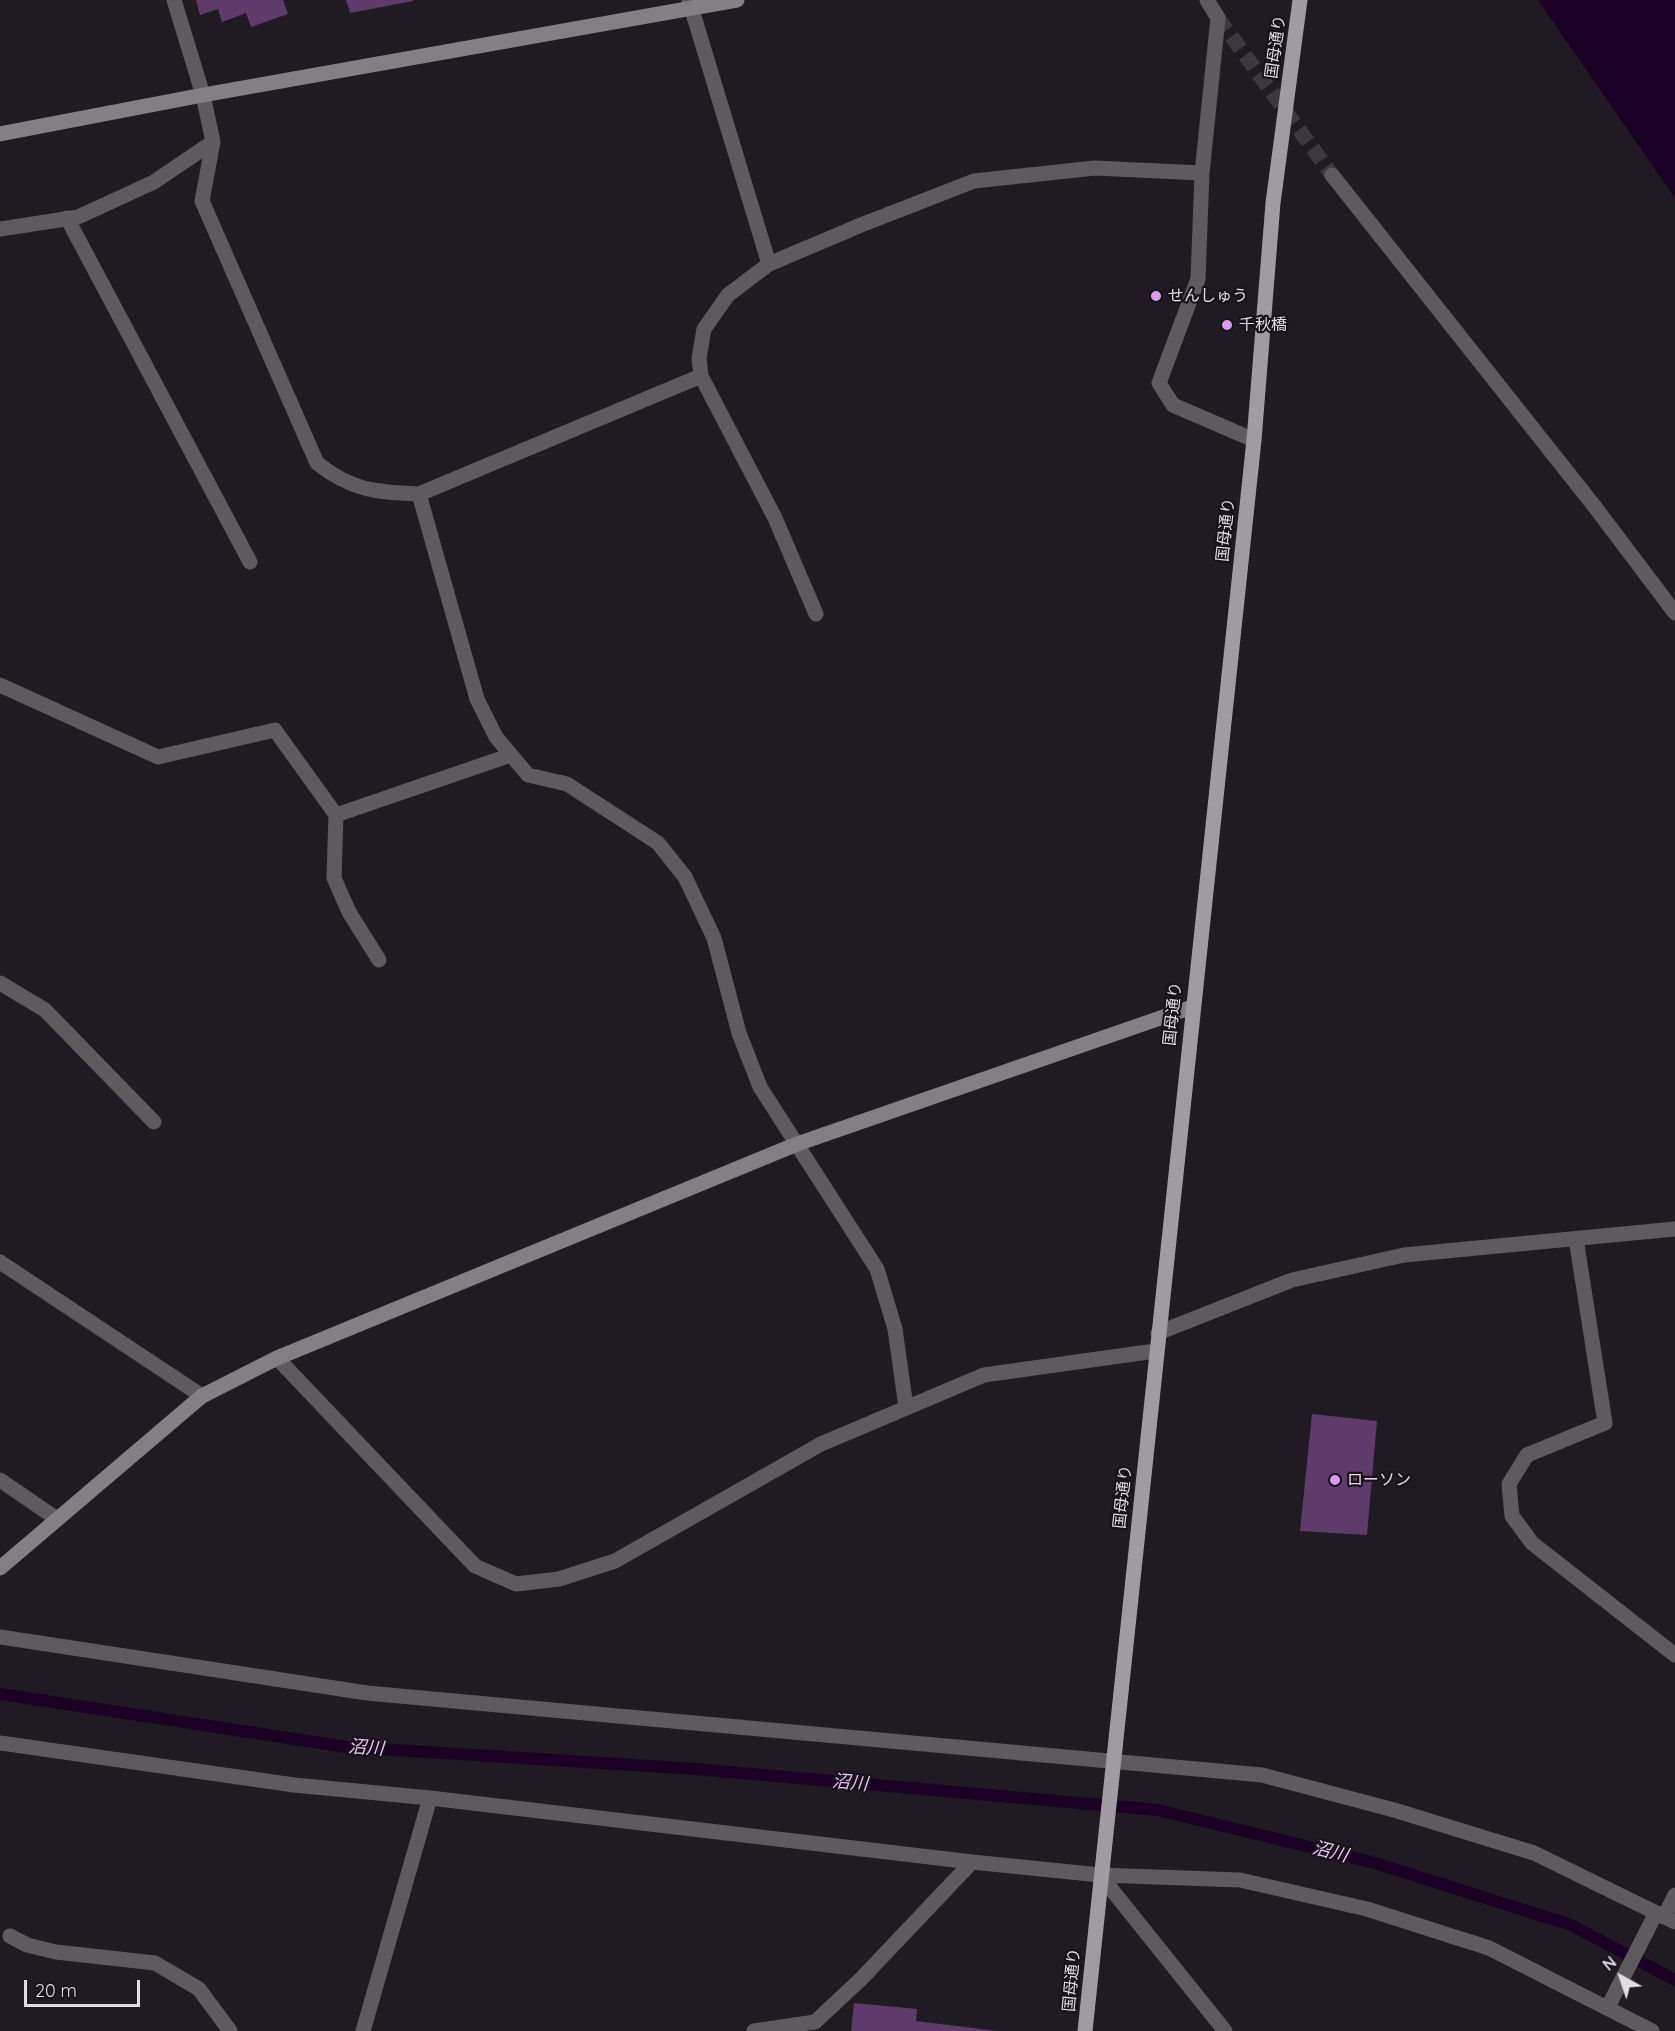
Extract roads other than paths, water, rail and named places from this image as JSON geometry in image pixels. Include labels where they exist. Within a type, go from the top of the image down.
[{"type":"main road","name":"国母通り","points":[[1085,2031],[1155,1351],[1254,440],[1273,203],[1300,0]]},
{"type":"street","points":[[174,0],[203,95],[213,142],[202,201],[318,463],[339,480],[377,492],[419,494],[701,376]]},
{"type":"street","points":[[0,134],[690,5],[737,0]]},
{"type":"street","points":[[1207,0],[1218,18],[1202,173],[1198,279],[1159,382],[1173,405],[1254,440]]},
{"type":"street","points":[[690,5],[770,264]]},
{"type":"street","points":[[0,229],[78,217],[154,182],[213,142]]},
{"type":"street","points":[[816,614],[775,518],[701,376],[699,358],[704,329],[728,295],[770,264],[974,181],[1095,168],[1202,173]]},
{"type":"street","points":[[1332,175],[1595,507],[1675,613]]},
{"type":"street","points":[[67,218],[250,562]]},
{"type":"street","points":[[419,494],[477,699],[496,737],[528,775],[567,784],[658,843],[686,877],[714,938],[739,1033],[760,1087],[877,1269],[895,1329],[906,1407]]},
{"type":"street","points":[[0,685],[158,757],[274,730],[336,815],[334,878],[350,912],[379,960]]},
{"type":"street","points":[[336,815],[510,755]]},
{"type":"street","points":[[0,983],[45,1010],[154,1122]]},
{"type":"street","points":[[0,1568],[202,1396],[277,1358],[797,1144],[1192,1007]]},
{"type":"street","points":[[1158,1333],[1292,1280],[1404,1255],[1675,1229]]},
{"type":"street","points":[[1576,1239],[1605,1423],[1527,1455],[1509,1484],[1512,1516],[1532,1543],[1675,1655]]},
{"type":"street","points":[[0,1262],[202,1396]]},
{"type":"street","points":[[277,1358],[475,1566],[516,1584],[559,1579],[615,1561],[821,1444],[984,1375],[1155,1351]]},
{"type":"street","points":[[0,1480],[57,1519]]},
{"type":"street","points":[[0,1637],[367,1693],[1262,1775],[1394,1810],[1534,1853],[1665,1917]]},
{"type":"street","points":[[0,1743],[294,1785],[430,1798],[972,1862],[1100,1875],[1240,1880],[1367,1909],[1490,1948],[1652,2031]]},
{"type":"street","points":[[363,2031],[430,1798]]},
{"type":"street","points":[[754,2031],[815,2022],[861,1979],[972,1862]]},
{"type":"street","points":[[1100,1875],[1225,2031]]},
{"type":"street","points":[[1608,2007],[1665,1917],[1675,1895]]},
{"type":"street","points":[[10,1936],[27,1945],[56,1952],[155,1963],[199,1989],[230,2031]]},
{"type":"waterway","name":"沼川","points":[[0,1694],[347,1747],[696,1769],[1158,1810],[1375,1863],[1571,1925],[1675,1980]]},
{"type":"tunnel","points":[[1218,18],[1332,175]]},
{"type":"place","name":"せんしゅう","points":[[1156,296]]},
{"type":"place","name":"千秋橋","points":[[1227,325]]},
{"type":"place","name":"ローソン","points":[[1335,1480]]}]
